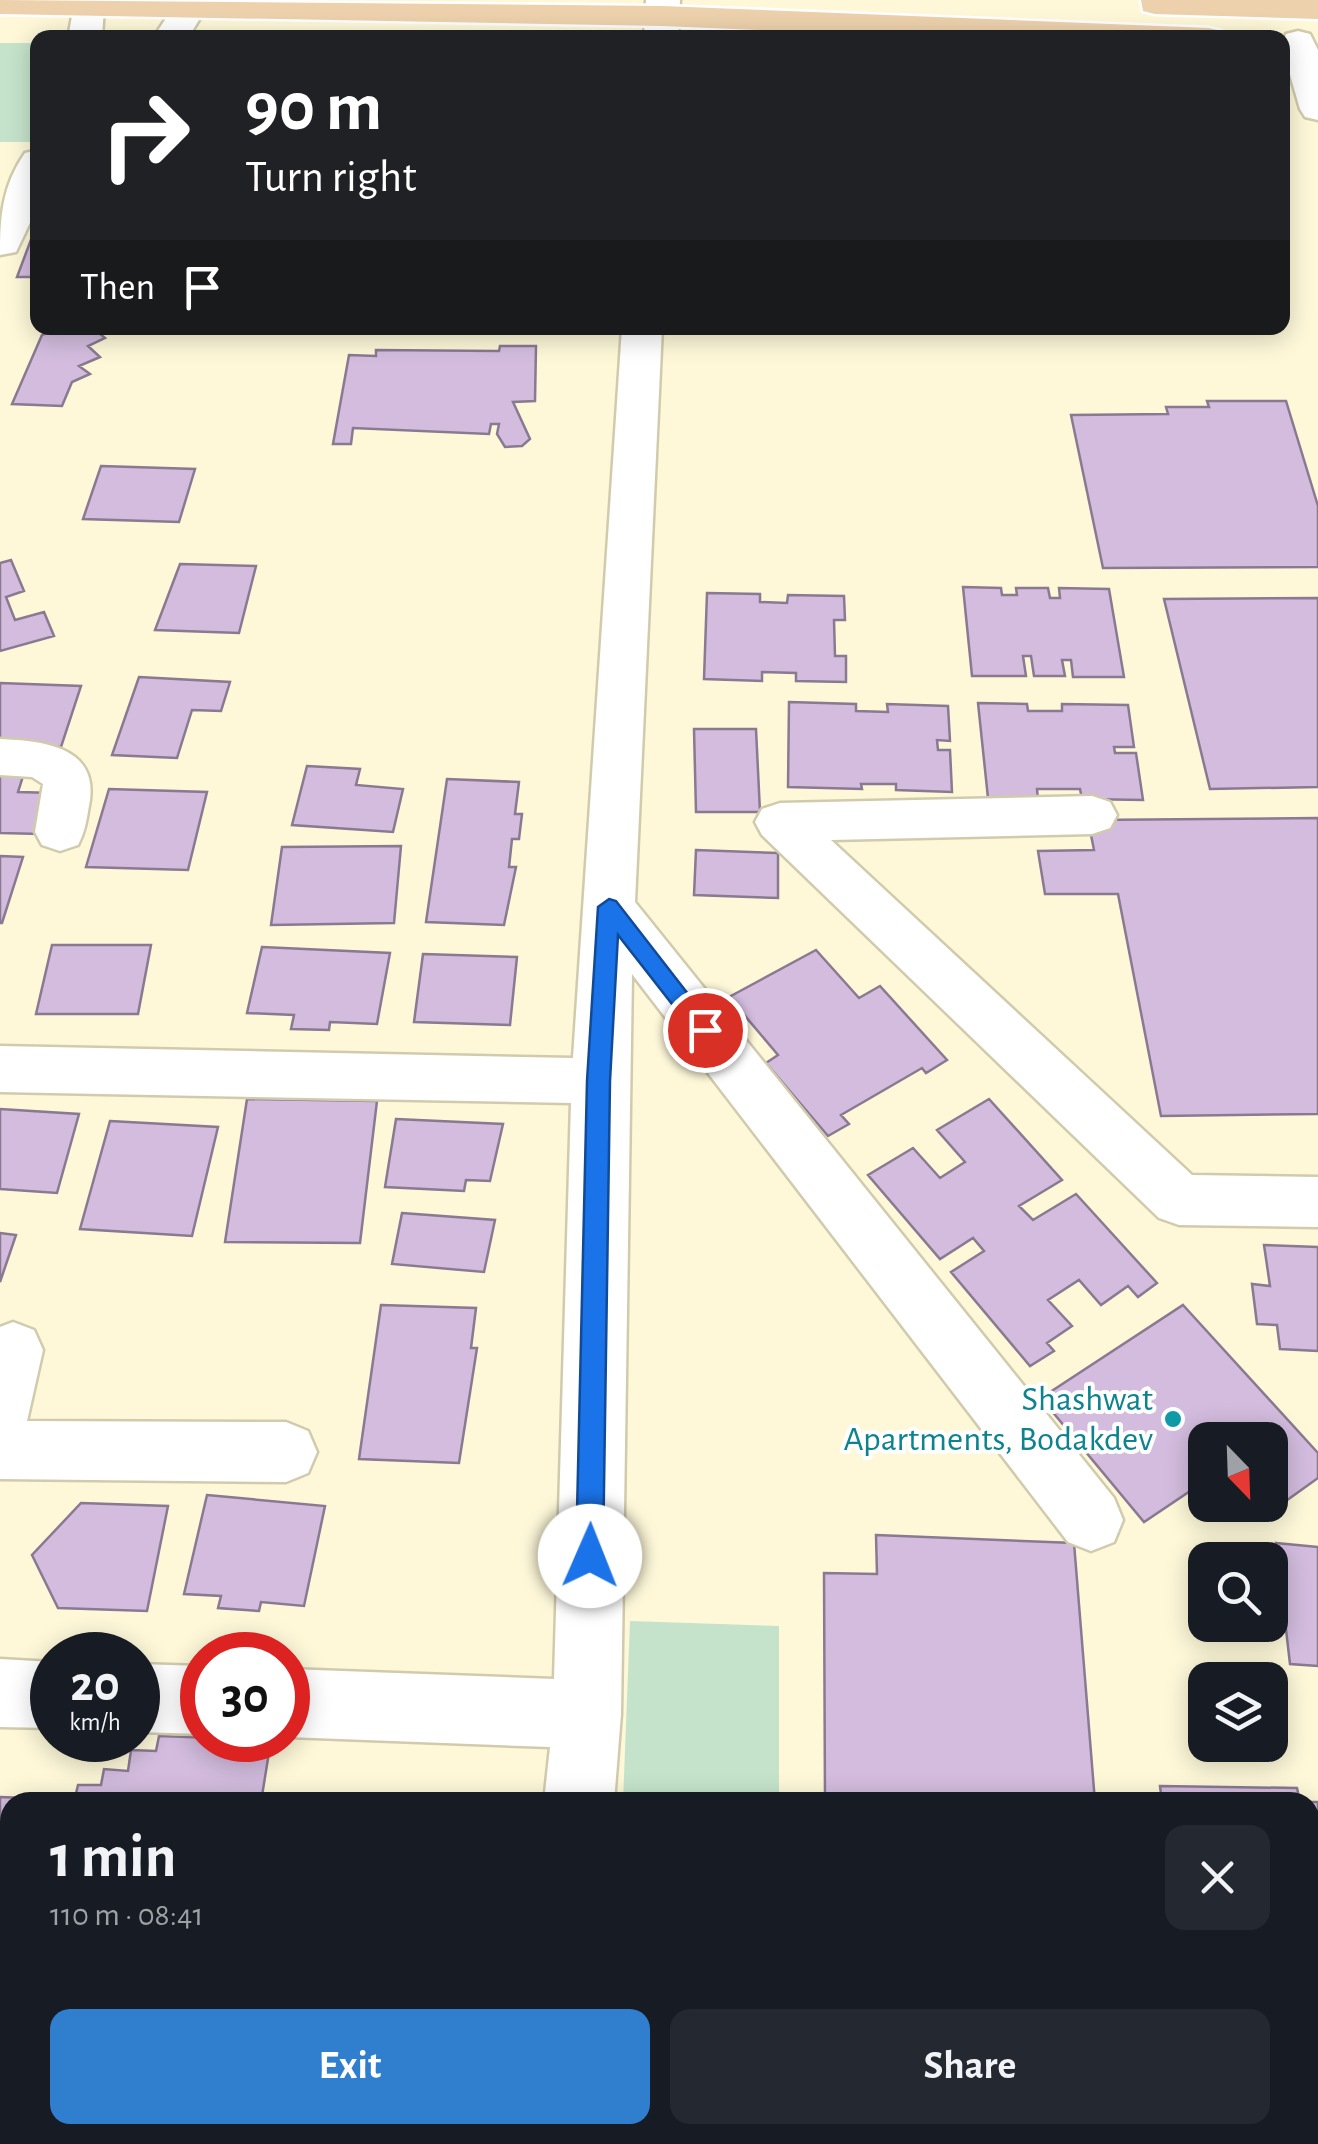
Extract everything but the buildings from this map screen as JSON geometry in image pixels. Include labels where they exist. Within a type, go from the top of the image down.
[{"type":"main road","points":[[1002,0],[1248,3],[1318,9]]},
{"type":"main road","points":[[0,4],[86,22],[179,24],[594,7],[720,28],[845,30]]},
{"type":"street","points":[[1300,41],[1318,109]]},
{"type":"street","points":[[2,244],[30,179]]},
{"type":"street","points":[[580,1792],[587,1714],[599,1081],[642,335]]},
{"type":"street","points":[[0,757],[36,758],[58,767],[68,778],[60,832]]},
{"type":"street","points":[[1092,815],[780,822],[1179,1200],[1318,1202]]},
{"type":"street","points":[[609,907],[1091,1520]]},
{"type":"street","points":[[0,1069],[599,1081]]},
{"type":"street","points":[[0,1413],[13,1350]]},
{"type":"street","points":[[0,1450],[286,1452]]},
{"type":"street","points":[[0,1693],[30,1694]]},
{"type":"street","points":[[310,1704],[587,1714]]},
{"type":"green space","points":[[0,43],[30,43],[30,142],[0,142]]},
{"type":"green space","points":[[630,1621],[779,1626],[779,1792],[623,1792]]},
{"type":"place","name":"Shashwat Apartments, Bodakdev","points":[[1173,1419]]},
{"type":"route","points":[[590,1556],[599,1081],[609,907],[705,1030]]}]
